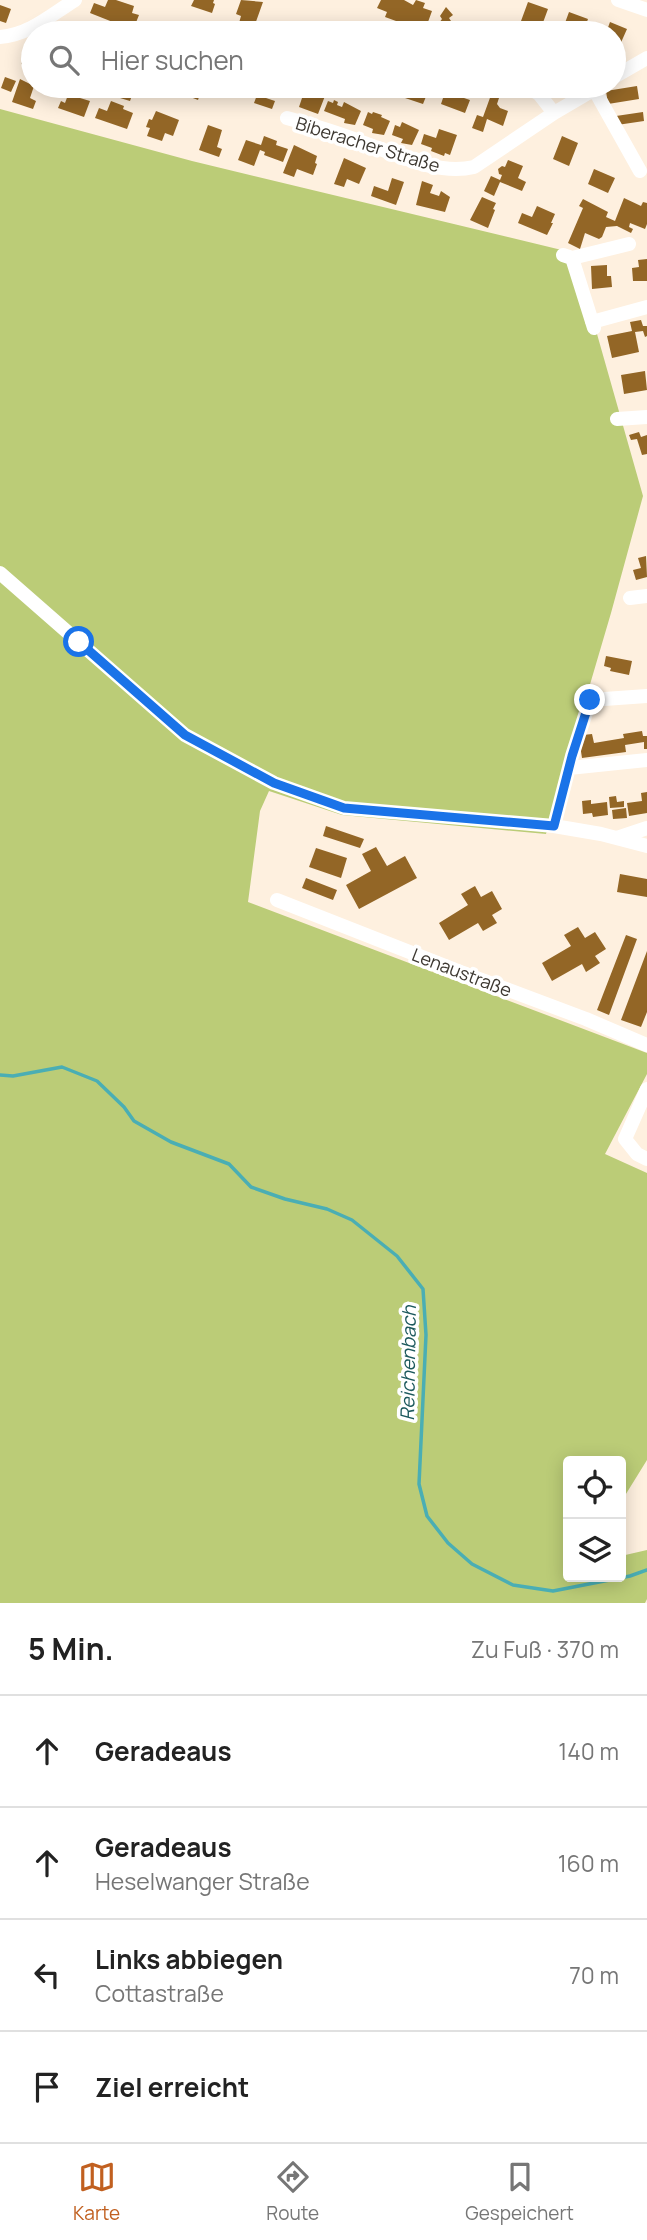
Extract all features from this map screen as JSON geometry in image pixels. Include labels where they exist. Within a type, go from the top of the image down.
[{"type":"street","points":[[43,21],[75,0]]},
{"type":"street","points":[[618,0],[647,9]]},
{"type":"street","points":[[0,37],[21,33]]},
{"type":"street","points":[[626,70],[647,58]]},
{"type":"street","points":[[542,98],[554,113]]},
{"type":"street","name":"Biberacher Straße","points":[[287,118],[432,166],[460,170],[474,167],[580,98]]},
{"type":"street","name":"Biberacher Straße","points":[[602,98],[640,171]]},
{"type":"street","points":[[629,244],[567,256],[593,325],[647,307]]},
{"type":"street","points":[[617,419],[647,417]]},
{"type":"street","points":[[0,573],[185,735],[274,783],[344,808],[554,826],[647,846]]},
{"type":"street","points":[[630,598],[647,596]]},
{"type":"street","points":[[554,826],[590,700],[647,696]]},
{"type":"street","points":[[569,768],[647,760]]},
{"type":"street","points":[[616,838],[647,828]]},
{"type":"street","name":"Lenaustraße","points":[[277,900],[463,974],[586,1018],[647,1045]]},
{"type":"street","points":[[647,1089],[625,1139],[636,1154],[647,1159]]},
{"type":"green space","points":[[0,109],[192,161],[574,253],[643,496],[546,834],[342,815],[269,791],[260,811],[248,902],[647,1053],[647,1074],[605,1154],[647,1173],[647,1460],[626,1494],[626,1456],[563,1456],[563,1582],[626,1582],[626,1555],[647,1550],[647,1599],[645,1603],[0,1603]]},
{"type":"building","points":[[108,0],[116,0],[134,6],[132,13],[139,15],[137,21],[110,21],[90,13],[94,3],[105,7]]},
{"type":"building","points":[[194,0],[214,0],[212,13],[191,6]]},
{"type":"building","points":[[241,0],[263,2],[256,21],[240,21],[241,16],[236,14]]},
{"type":"building","points":[[381,0],[404,0],[413,5],[416,0],[425,3],[423,8],[432,11],[428,21],[396,21],[385,17],[387,12],[377,8]]},
{"type":"building","points":[[528,2],[548,9],[544,21],[521,21]]},
{"type":"building","points":[[0,5],[11,9],[6,23],[0,21]]},
{"type":"building","points":[[446,7],[453,15],[449,18],[451,21],[440,21],[440,16]]},
{"type":"building","points":[[569,12],[588,19],[587,21],[566,21]]},
{"type":"building","points":[[5,77],[16,81],[11,92],[1,88]]},
{"type":"building","points":[[20,79],[21,98],[36,101],[33,109],[12,102]]},
{"type":"building","points":[[637,86],[639,99],[608,104],[607,98],[626,98],[626,88]]},
{"type":"building","points":[[67,98],[90,101],[84,117],[58,108],[61,101],[65,103]]},
{"type":"building","points":[[256,98],[275,101],[272,109],[254,103]]},
{"type":"building","points":[[302,98],[324,98],[318,114],[299,107]]},
{"type":"building","points":[[405,98],[425,98],[423,104]]},
{"type":"building","points":[[443,98],[470,100],[465,113],[441,104]]},
{"type":"building","points":[[490,98],[499,98],[497,104],[508,111],[503,126],[487,119],[483,132],[472,128],[477,115],[483,117]]},
{"type":"building","points":[[334,100],[338,102],[337,105],[342,107],[344,102],[361,111],[355,125],[344,123],[345,119],[324,111],[328,101],[333,103]]},
{"type":"building","points":[[111,101],[133,113],[127,129],[95,118],[99,108],[107,111]]},
{"type":"building","points":[[156,111],[179,120],[173,136],[165,133],[162,141],[147,136],[150,128],[146,127]]},
{"type":"building","points":[[368,112],[382,115],[381,117],[390,121],[384,135],[372,133],[373,129],[363,125]]},
{"type":"building","points":[[643,112],[644,121],[617,125],[616,116]]},
{"type":"building","points":[[402,122],[419,130],[412,145],[401,143],[403,139],[392,135],[395,125],[400,127]]},
{"type":"building","points":[[208,125],[222,130],[217,147],[222,149],[219,157],[199,150]]},
{"type":"building","points":[[439,129],[457,135],[450,155],[445,153],[444,156],[421,144],[424,134],[436,138]]},
{"type":"building","points":[[264,136],[277,141],[276,145],[288,149],[283,162],[264,155],[265,152],[260,150],[254,166],[238,160],[246,140],[261,145]]},
{"type":"building","points":[[562,136],[578,143],[569,166],[553,159]]},
{"type":"building","points":[[294,145],[317,156],[313,175],[297,169],[294,177],[283,173]]},
{"type":"building","points":[[344,158],[366,168],[359,184],[347,179],[344,187],[334,184]]},
{"type":"building","points":[[508,160],[523,166],[518,178],[526,182],[522,191],[500,182],[494,196],[484,191],[491,176],[500,180],[502,175],[498,169],[505,167]]},
{"type":"building","points":[[594,169],[615,178],[608,193],[588,184]]},
{"type":"building","points":[[392,178],[404,182],[396,205],[371,196],[374,186],[388,191]]},
{"type":"building","points":[[422,181],[433,185],[430,193],[439,196],[441,191],[450,197],[445,212],[416,205]]},
{"type":"building","points":[[482,197],[496,203],[488,228],[470,220]]},
{"type":"building","points":[[624,198],[641,206],[643,202],[647,203],[645,229],[630,223],[629,227],[633,229],[631,233],[617,226],[606,227],[599,239],[585,233],[580,249],[568,243],[583,208],[579,206],[583,199],[608,212],[606,217],[615,221]]},
{"type":"building","points":[[537,206],[555,214],[547,235],[518,223],[522,213],[532,217]]},
{"type":"building","points":[[647,259],[647,281],[633,281],[632,268],[639,267],[638,260]]},
{"type":"building","points":[[607,265],[607,276],[611,276],[612,287],[592,289],[591,266]]},
{"type":"building","points":[[641,320],[643,326],[647,326],[647,336],[645,337],[643,331],[635,332],[639,352],[612,358],[607,336],[632,331],[630,322]]},
{"type":"building","points":[[645,371],[647,390],[624,394],[621,375]]},
{"type":"building","points":[[639,432],[641,437],[647,435],[647,454],[642,455],[637,439],[631,440],[629,435]]},
{"type":"building","points":[[646,556],[647,577],[636,580],[633,570],[641,568],[638,558]]},
{"type":"building","points":[[606,656],[632,661],[629,675],[610,671],[611,668],[604,666]]},
{"type":"building","points":[[642,731],[643,736],[647,736],[647,749],[644,749],[644,742],[625,745],[626,752],[582,758],[580,745],[583,735],[592,734],[594,743],[624,738],[623,734]]},
{"type":"building","points":[[647,792],[647,813],[629,816],[627,803],[642,801],[641,793]]},
{"type":"building","points":[[616,796],[617,802],[624,801],[624,807],[610,808],[609,797]]},
{"type":"building","points":[[591,800],[591,804],[607,802],[608,815],[593,817],[592,813],[583,814],[582,801]]},
{"type":"building","points":[[626,808],[627,818],[613,819],[612,810]]},
{"type":"building","points":[[326,826],[364,839],[360,848],[323,836]]},
{"type":"building","points":[[376,847],[387,866],[405,856],[417,878],[359,909],[346,885],[371,871],[362,854]]},
{"type":"building","points":[[316,848],[347,858],[341,878],[309,867]]},
{"type":"building","points":[[620,874],[647,879],[647,897],[617,892]]},
{"type":"building","points":[[306,878],[337,890],[333,900],[302,888]]},
{"type":"building","points":[[475,886],[481,897],[492,891],[502,909],[492,915],[497,923],[483,931],[478,923],[449,940],[439,923],[468,905],[461,894]]},
{"type":"building","points":[[578,927],[585,938],[595,932],[606,949],[595,956],[600,963],[586,972],[582,964],[552,981],[542,963],[571,946],[564,935]]},
{"type":"building","points":[[626,935],[637,939],[609,1015],[597,1010]]},
{"type":"building","points":[[647,951],[647,1012],[641,1027],[621,1020]]},
{"type":"waterway","name":"Reichenbach","points":[[0,1075],[13,1076],[62,1067],[97,1081],[124,1107],[134,1121],[171,1142],[229,1164],[251,1187],[327,1209],[352,1220],[397,1256],[423,1289],[426,1335],[419,1484],[427,1516],[448,1543],[472,1564],[513,1585],[553,1591],[630,1576],[647,1570]]},
{"type":"route","points":[[79,642],[185,735],[274,783],[344,808],[554,826],[590,700]]}]
